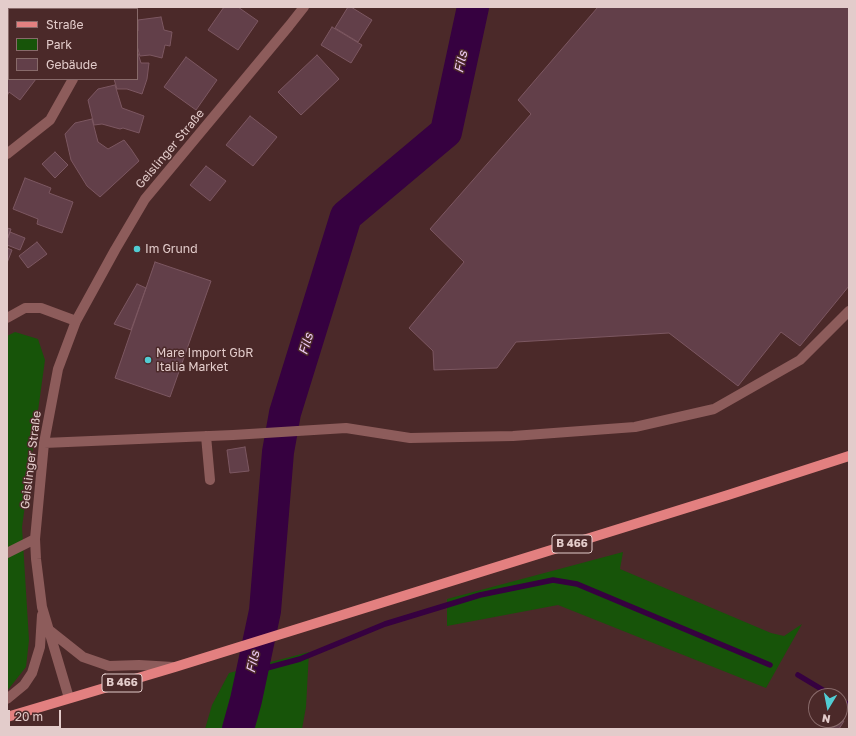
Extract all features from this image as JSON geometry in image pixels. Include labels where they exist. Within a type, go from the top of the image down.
[{"type":"main road","name":"B 466","points":[[7,717],[296,630],[721,498],[849,456]]},
{"type":"street","name":"Geislinger Straße","points":[[69,698],[42,607],[35,539],[44,443],[58,369],[76,320],[145,199],[304,7]]},
{"type":"street","points":[[7,154],[50,120],[72,80]]},
{"type":"street","points":[[7,318],[25,308],[41,308],[76,320]]},
{"type":"street","points":[[44,443],[346,428],[410,438],[513,436],[635,427],[714,409],[800,360],[849,311]]},
{"type":"street","points":[[206,436],[210,480]]},
{"type":"street","points":[[7,553],[35,539]]},
{"type":"street","name":"Geislinger Straße","points":[[7,699],[24,685],[32,673],[40,647],[42,607]]},
{"type":"street","points":[[49,630],[83,657],[109,666],[139,665],[175,667]]},
{"type":"green space","points":[[15,332],[38,339],[45,360],[22,527],[29,640],[26,667],[7,691],[7,336]]},
{"type":"green space","points":[[623,552],[620,569],[771,633],[784,636],[802,624],[766,688],[558,605],[447,626],[447,599]]},
{"type":"green space","points":[[309,652],[306,707],[302,729],[205,729],[212,705],[229,673]]},
{"type":"building","points":[[33,7],[34,8],[12,8]]},
{"type":"building","points":[[224,7],[238,7],[258,21],[238,50],[208,30]]},
{"type":"building","points":[[348,7],[351,7],[372,20],[358,42],[335,28]]},
{"type":"building","points":[[598,7],[849,7],[849,286],[800,346],[781,332],[738,386],[669,333],[516,342],[497,368],[434,370],[433,351],[409,328],[464,262],[430,229],[531,114],[518,100]]},
{"type":"building","points":[[161,17],[164,30],[172,32],[170,46],[165,45],[162,58],[150,55],[140,56],[138,49],[138,20]]},
{"type":"building","points":[[332,27],[362,45],[351,63],[321,45]]},
{"type":"building","points":[[138,53],[141,63],[149,63],[147,79],[142,94],[127,89],[117,89],[114,80],[138,80]]},
{"type":"building","points":[[317,55],[339,79],[301,115],[278,92]]},
{"type":"building","points":[[186,57],[217,80],[196,110],[164,87]]},
{"type":"building","points":[[8,61],[8,80],[35,80],[20,100],[9,92],[7,96]]},
{"type":"building","points":[[115,85],[122,108],[144,116],[139,133],[102,124],[94,125],[88,100],[98,89]]},
{"type":"building","points":[[250,116],[277,137],[253,166],[226,145]]},
{"type":"building","points":[[92,119],[98,142],[108,149],[124,140],[139,161],[100,197],[87,186],[71,160],[65,134],[75,123]]},
{"type":"building","points":[[55,152],[68,165],[55,178],[42,164]]},
{"type":"building","points":[[206,166],[226,181],[210,201],[190,185]]},
{"type":"building","points":[[25,178],[51,188],[49,193],[73,202],[62,233],[37,224],[38,219],[13,209]]},
{"type":"building","points":[[7,228],[11,229],[7,240]]},
{"type":"building","points":[[10,232],[25,238],[20,250],[7,245]]},
{"type":"building","points":[[37,242],[47,254],[28,268],[19,256]]},
{"type":"building","points":[[7,248],[12,250],[7,263]]},
{"type":"building","points":[[155,262],[211,281],[170,397],[115,378]]},
{"type":"building","points":[[137,284],[146,288],[131,330],[114,324]]},
{"type":"building","points":[[245,447],[249,471],[230,473],[227,450]]},
{"type":"building","points":[[828,728],[840,728],[839,729],[827,729]]},
{"type":"waterway","name":"Fils","points":[[238,729],[246,700],[265,611],[278,452],[285,413],[346,216],[446,132],[473,7]]},
{"type":"waterway","points":[[252,672],[300,659],[385,624],[480,595],[553,580],[577,584],[770,665]]},
{"type":"waterway","points":[[798,675],[820,688]]},
{"type":"place","name":"Im Grund","points":[[137,249]]},
{"type":"place","name":"Mare Import GbR Italia Market","points":[[148,360]]}]
